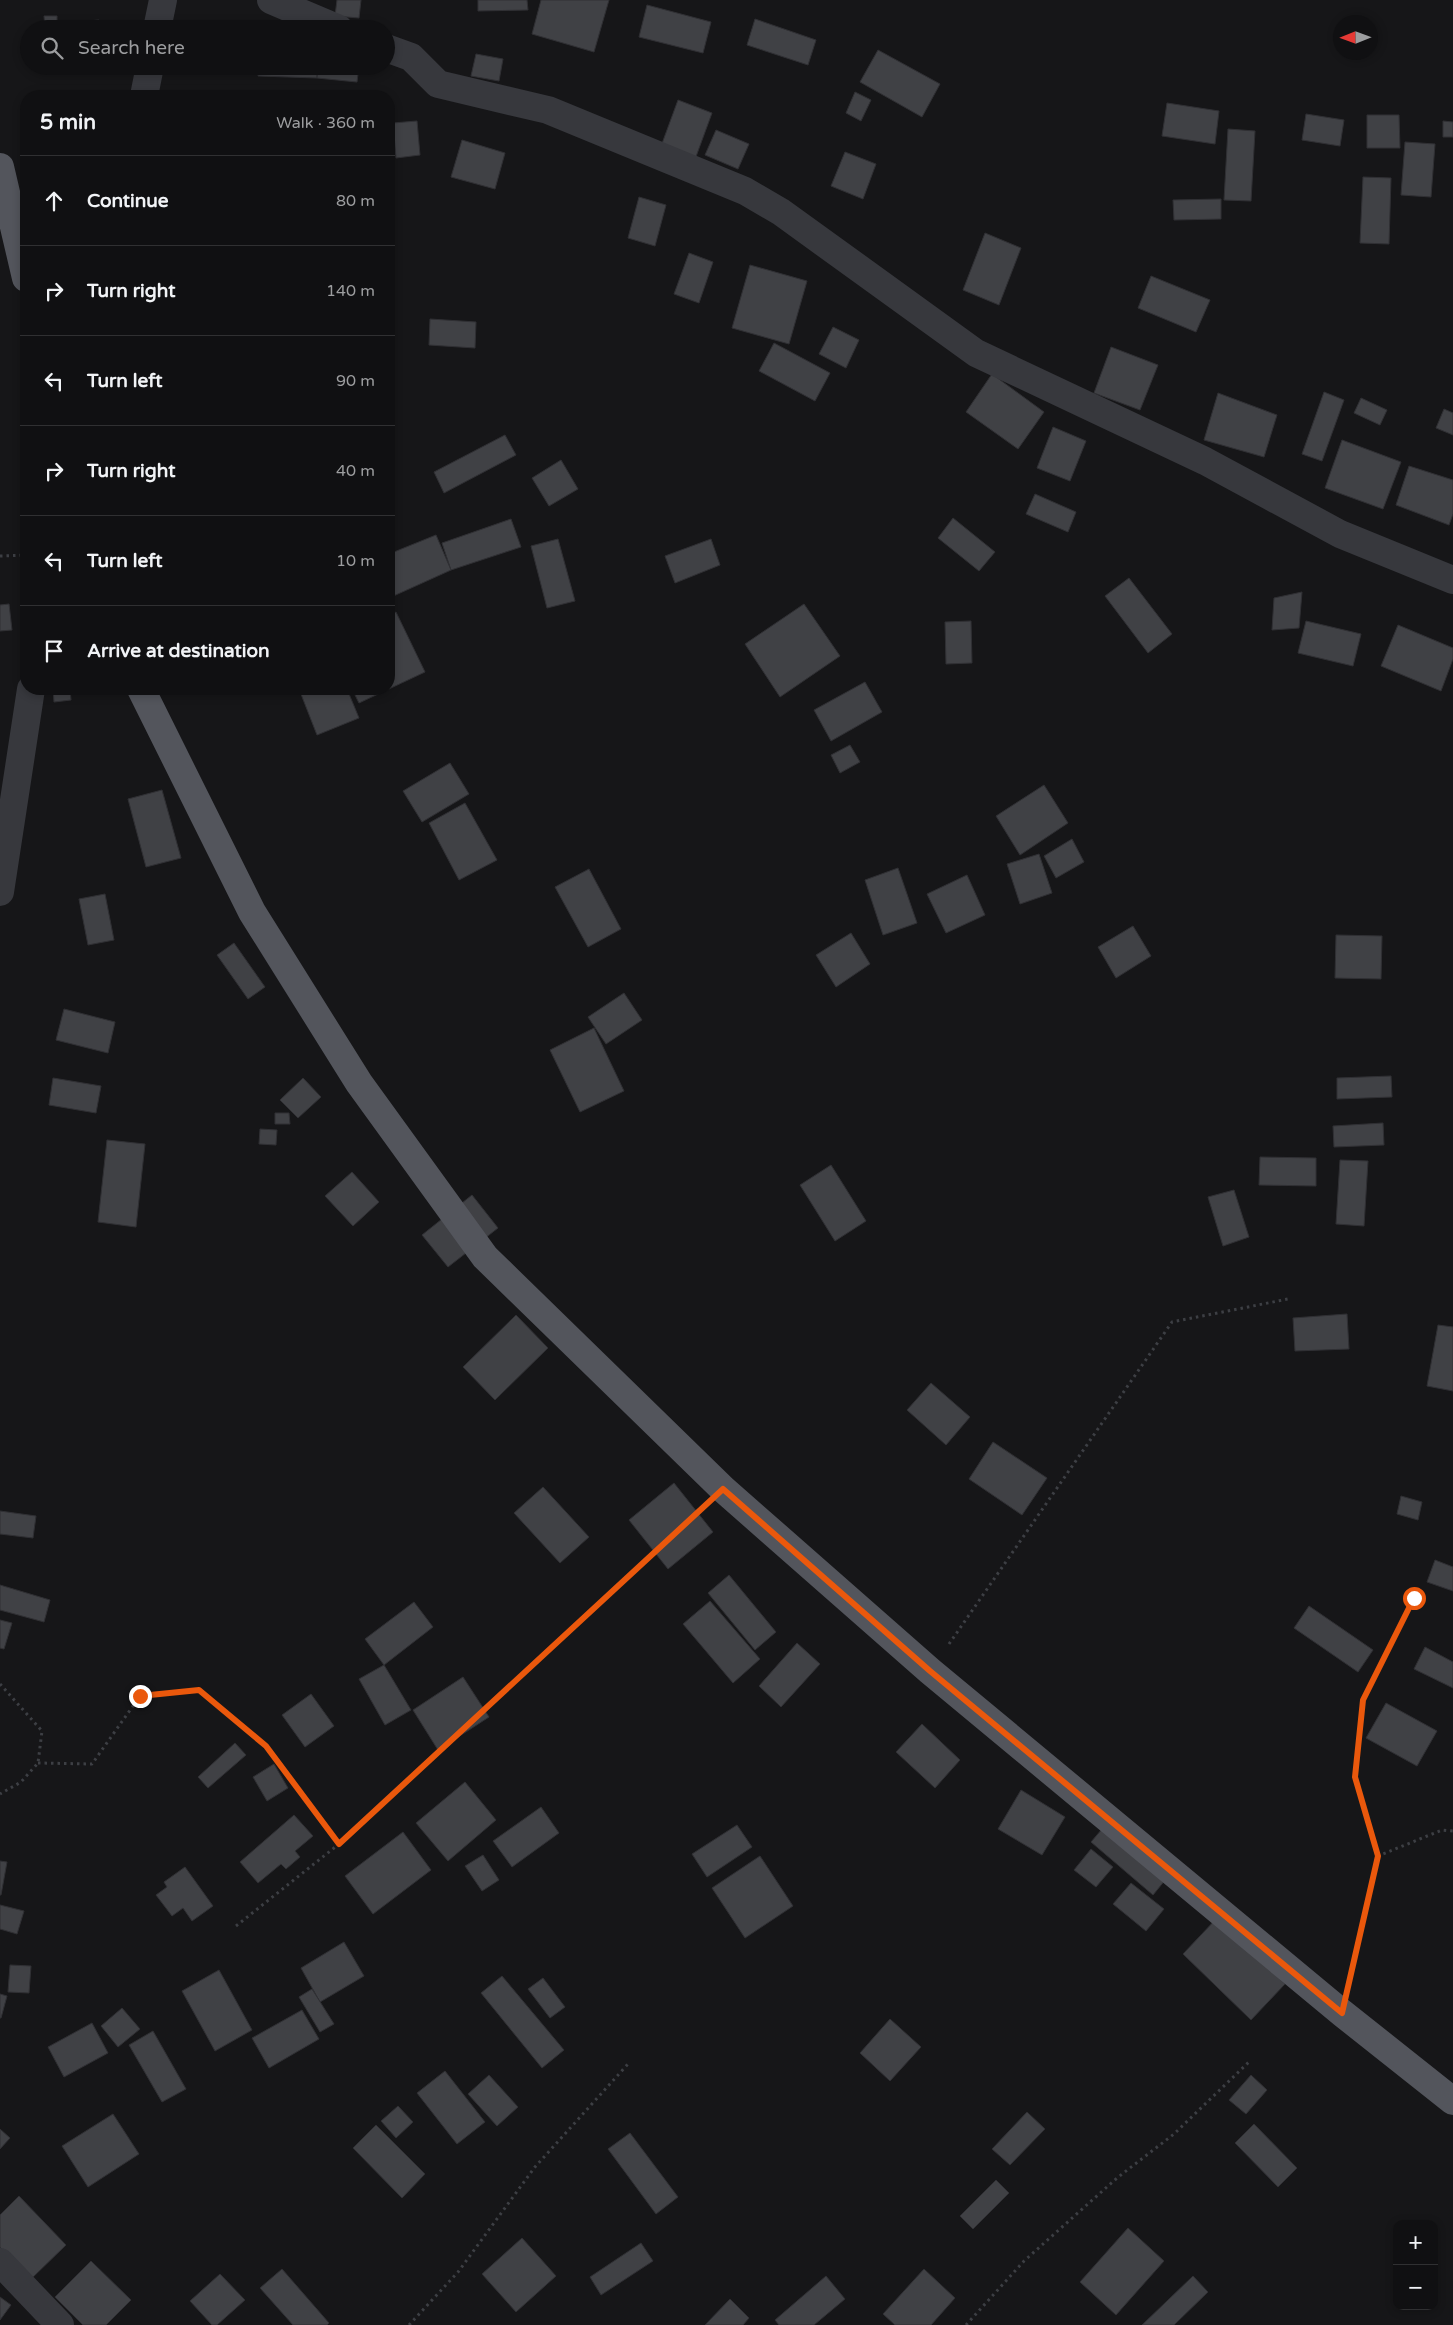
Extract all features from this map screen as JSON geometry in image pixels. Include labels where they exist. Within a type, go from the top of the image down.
[{"type":"main road","points":[[0,166],[20,248]]},
{"type":"main road","points":[[144,695],[252,912],[359,1083],[485,1257],[723,1489],[930,1671],[1342,2013],[1453,2101]]},
{"type":"street","points":[[159,20],[163,0]]},
{"type":"street","points":[[271,0],[317,20]]},
{"type":"street","points":[[395,51],[411,57],[438,84],[548,110],[745,191],[781,212],[976,353],[1205,461],[1340,534],[1453,580]]},
{"type":"street","points":[[145,90],[148,75]]},
{"type":"street","points":[[0,892],[30,695]]},
{"type":"street","points":[[0,2262],[60,2325]]},
{"type":"path","points":[[0,556],[20,555]]},
{"type":"path","points":[[930,1671],[1172,1322],[1288,1299]]},
{"type":"path","points":[[236,1926],[339,1844],[723,1489]]},
{"type":"path","points":[[1342,2013],[1378,1856],[1355,1777],[1363,1700],[1414,1598]]},
{"type":"path","points":[[0,1684],[42,1731],[38,1764],[21,1782],[0,1794]]},
{"type":"path","points":[[38,1764],[92,1764],[140,1696],[199,1690],[266,1746],[339,1844]]},
{"type":"path","points":[[1378,1856],[1442,1830],[1453,1830]]},
{"type":"path","points":[[966,2325],[1024,2261],[1117,2178],[1174,2134],[1251,2060]]},
{"type":"path","points":[[409,2325],[458,2272],[535,2167],[628,2064]]},
{"type":"building","points":[[337,0],[361,0],[359,18],[335,16]]},
{"type":"building","points":[[478,0],[527,0],[528,10],[478,11]]},
{"type":"building","points":[[541,0],[609,0],[594,52],[532,34]]},
{"type":"building","points":[[647,5],[711,22],[703,53],[639,37]]},
{"type":"building","points":[[44,16],[57,16],[57,20],[44,20]]},
{"type":"building","points":[[755,19],[816,40],[808,65],[747,45]]},
{"type":"building","points":[[878,50],[940,84],[922,117],[860,82]]},
{"type":"building","points":[[476,54],[503,59],[499,81],[471,76]]},
{"type":"building","points":[[317,75],[317,78],[258,76]]},
{"type":"building","points":[[317,75],[358,75],[357,82],[317,78]]},
{"type":"building","points":[[855,92],[871,100],[861,121],[846,113]]},
{"type":"building","points":[[678,100],[712,113],[694,162],[660,149]]},
{"type":"building","points":[[1167,103],[1219,111],[1215,144],[1162,136]]},
{"type":"building","points":[[1306,114],[1344,120],[1340,146],[1302,140]]},
{"type":"building","points":[[1367,115],[1399,115],[1400,148],[1367,148]]},
{"type":"building","points":[[417,121],[420,155],[396,158],[395,123]]},
{"type":"building","points":[[1443,121],[1453,122],[1453,137],[1443,137]]},
{"type":"building","points":[[1228,129],[1255,131],[1251,201],[1224,200]]},
{"type":"building","points":[[716,130],[749,144],[738,169],[705,155]]},
{"type":"building","points":[[462,140],[505,153],[495,189],[451,177]]},
{"type":"building","points":[[1405,142],[1435,144],[1431,197],[1401,195]]},
{"type":"building","points":[[845,152],[876,164],[863,199],[831,186]]},
{"type":"building","points":[[1363,177],[1391,178],[1389,244],[1360,243]]},
{"type":"building","points":[[639,197],[666,205],[655,246],[628,238]]},
{"type":"building","points":[[1221,199],[1221,219],[1174,220],[1173,200]]},
{"type":"building","points":[[985,233],[1021,248],[999,305],[963,290]]},
{"type":"building","points":[[689,253],[713,262],[699,303],[674,294]]},
{"type":"building","points":[[750,265],[807,281],[789,344],[732,328]]},
{"type":"building","points":[[1151,276],[1210,300],[1196,332],[1138,308]]},
{"type":"building","points":[[430,319],[476,322],[475,348],[429,345]]},
{"type":"building","points":[[833,327],[859,340],[846,368],[819,354]]},
{"type":"building","points":[[774,343],[830,373],[815,401],[759,371]]},
{"type":"building","points":[[1111,347],[1158,365],[1140,410],[1094,393]]},
{"type":"building","points":[[992,374],[1044,412],[1018,449],[966,412]]},
{"type":"building","points":[[1324,392],[1344,400],[1322,461],[1302,454]]},
{"type":"building","points":[[1218,393],[1277,415],[1264,457],[1204,440]]},
{"type":"building","points":[[1361,398],[1387,410],[1380,425],[1354,413]]},
{"type":"building","points":[[1444,409],[1453,413],[1453,435],[1436,428]]},
{"type":"building","points":[[1053,427],[1086,441],[1070,481],[1037,468]]},
{"type":"building","points":[[505,435],[516,455],[444,493],[434,472]]},
{"type":"building","points":[[1342,440],[1401,462],[1383,509],[1325,488]]},
{"type":"building","points":[[561,460],[578,489],[549,506],[532,478]]},
{"type":"building","points":[[1409,466],[1453,480],[1453,514],[1449,525],[1396,505]]},
{"type":"building","points":[[1035,494],[1076,512],[1068,532],[1026,514]]},
{"type":"building","points":[[953,518],[995,552],[979,571],[938,538]]},
{"type":"building","points":[[511,519],[521,547],[451,570],[442,543]]},
{"type":"building","points":[[436,535],[451,570],[395,595],[395,552]]},
{"type":"building","points":[[558,539],[575,601],[547,608],[531,546]]},
{"type":"building","points":[[711,539],[720,565],[675,583],[665,556]]},
{"type":"building","points":[[1129,578],[1172,634],[1148,653],[1105,596]]},
{"type":"building","points":[[1302,592],[1299,628],[1272,630],[1274,598]]},
{"type":"building","points":[[9,604],[12,630],[0,631],[0,605]]},
{"type":"building","points":[[804,604],[840,656],[780,697],[745,644]]},
{"type":"building","points":[[396,612],[425,672],[395,686]]},
{"type":"building","points":[[971,621],[972,663],[946,664],[945,622]]},
{"type":"building","points":[[1306,621],[1361,634],[1353,666],[1298,653]]},
{"type":"building","points":[[1398,625],[1453,648],[1453,659],[1441,691],[1381,666]]},
{"type":"building","points":[[865,682],[882,712],[831,741],[814,710]]},
{"type":"building","points":[[53,695],[71,695],[71,700],[54,702]]},
{"type":"building","points":[[301,695],[349,695],[359,718],[317,735]]},
{"type":"building","points":[[355,695],[376,695],[359,703]]},
{"type":"building","points":[[850,745],[860,762],[840,773],[831,755]]},
{"type":"building","points":[[450,763],[469,794],[422,822],[403,791]]},
{"type":"building","points":[[1044,785],[1068,823],[1020,855],[996,816]]},
{"type":"building","points":[[162,790],[181,858],[146,867],[128,799]]},
{"type":"building","points":[[465,803],[497,860],[459,880],[429,823]]},
{"type":"building","points":[[1072,839],[1084,862],[1056,878],[1044,856]]},
{"type":"building","points":[[1039,854],[1052,893],[1020,904],[1007,864]]},
{"type":"building","points":[[898,868],[917,923],[883,935],[865,880]]},
{"type":"building","points":[[589,869],[621,929],[588,947],[555,887]]},
{"type":"building","points":[[967,875],[985,915],[946,933],[927,894]]},
{"type":"building","points":[[105,894],[114,940],[88,945],[79,899]]},
{"type":"building","points":[[1133,926],[1151,956],[1116,978],[1098,947]]},
{"type":"building","points":[[851,933],[870,964],[836,987],[816,955]]},
{"type":"building","points":[[1336,935],[1382,936],[1381,979],[1335,978]]},
{"type":"building","points":[[234,943],[265,987],[248,999],[217,955]]},
{"type":"building","points":[[624,993],[642,1020],[606,1044],[588,1017]]},
{"type":"building","points":[[64,1009],[115,1022],[108,1053],[56,1040]]},
{"type":"building","points":[[594,1028],[624,1091],[580,1112],[550,1050]]},
{"type":"building","points":[[1391,1076],[1392,1097],[1337,1099],[1337,1078]]},
{"type":"building","points":[[53,1078],[101,1086],[96,1113],[49,1105]]},
{"type":"building","points":[[303,1078],[321,1097],[298,1118],[280,1100]]},
{"type":"building","points":[[275,1113],[289,1113],[290,1124],[275,1124]]},
{"type":"building","points":[[1383,1123],[1384,1145],[1334,1147],[1333,1126]]},
{"type":"building","points":[[260,1129],[277,1130],[276,1145],[259,1144]]},
{"type":"building","points":[[107,1140],[145,1144],[136,1227],[98,1222]]},
{"type":"building","points":[[1260,1157],[1316,1158],[1316,1186],[1259,1185]]},
{"type":"building","points":[[1340,1160],[1368,1161],[1364,1226],[1336,1224]]},
{"type":"building","points":[[831,1165],[866,1221],[835,1241],[800,1185]]},
{"type":"building","points":[[352,1172],[379,1202],[353,1226],[325,1196]]},
{"type":"building","points":[[1234,1190],[1249,1237],[1223,1246],[1208,1197]]},
{"type":"building","points":[[472,1195],[498,1228],[448,1267],[422,1235]]},
{"type":"building","points":[[1347,1314],[1349,1349],[1295,1351],[1293,1318]]},
{"type":"building","points":[[516,1315],[548,1348],[495,1400],[463,1367]]},
{"type":"building","points":[[1438,1325],[1453,1327],[1453,1391],[1427,1386]]},
{"type":"building","points":[[931,1383],[970,1417],[946,1445],[907,1410]]},
{"type":"building","points":[[993,1442],[1047,1478],[1022,1515],[969,1479]]},
{"type":"building","points":[[674,1483],[713,1532],[668,1569],[629,1520]]},
{"type":"building","points":[[543,1487],[589,1537],[560,1563],[514,1513]]},
{"type":"building","points":[[1401,1496],[1422,1502],[1418,1520],[1397,1514]]},
{"type":"building","points":[[0,1511],[36,1516],[33,1538],[0,1534]]},
{"type":"building","points":[[1435,1560],[1453,1567],[1453,1591],[1427,1582]]},
{"type":"building","points":[[729,1575],[776,1632],[755,1650],[708,1593]]},
{"type":"building","points":[[0,1585],[50,1600],[44,1622],[0,1610]]},
{"type":"building","points":[[710,1601],[760,1659],[733,1683],[683,1624]]},
{"type":"building","points":[[414,1602],[433,1627],[384,1665],[365,1639]]},
{"type":"building","points":[[1309,1606],[1373,1650],[1358,1672],[1294,1628]]},
{"type":"building","points":[[0,1620],[12,1623],[4,1649],[0,1648]]},
{"type":"building","points":[[797,1643],[820,1664],[781,1707],[759,1686]]},
{"type":"building","points":[[1425,1647],[1453,1662],[1453,1688],[1414,1669]]},
{"type":"building","points":[[384,1665],[411,1710],[385,1725],[359,1679]]},
{"type":"building","points":[[463,1677],[489,1717],[438,1750],[413,1710]]},
{"type":"building","points":[[311,1694],[334,1726],[305,1747],[282,1715]]},
{"type":"building","points":[[1386,1703],[1437,1731],[1417,1766],[1366,1738]]},
{"type":"building","points":[[922,1724],[960,1760],[935,1788],[896,1752]]},
{"type":"building","points":[[235,1743],[246,1755],[208,1788],[198,1777]]},
{"type":"building","points":[[274,1764],[288,1788],[267,1801],[253,1777]]},
{"type":"building","points":[[465,1782],[496,1820],[448,1861],[416,1823]]},
{"type":"building","points":[[1021,1790],[1065,1817],[1042,1855],[998,1829]]},
{"type":"building","points":[[541,1807],[559,1833],[512,1867],[493,1841]]},
{"type":"building","points":[[294,1815],[313,1836],[295,1851],[300,1857],[286,1869],[281,1864],[258,1883],[240,1862]]},
{"type":"building","points":[[1108,1822],[1170,1874],[1153,1895],[1091,1842]]},
{"type":"building","points":[[737,1825],[752,1847],[707,1877],[692,1854]]},
{"type":"building","points":[[403,1832],[431,1870],[373,1914],[345,1876]]},
{"type":"building","points":[[1091,1849],[1113,1867],[1096,1887],[1074,1870]]},
{"type":"building","points":[[483,1855],[499,1880],[482,1891],[465,1866]]},
{"type":"building","points":[[760,1856],[793,1906],[745,1938],[712,1888]]},
{"type":"building","points":[[0,1861],[7,1862],[1,1895],[0,1895]]},
{"type":"building","points":[[185,1867],[213,1906],[192,1921],[183,1908],[172,1916],[156,1895],[167,1887],[164,1882]]},
{"type":"building","points":[[1131,1883],[1164,1909],[1146,1931],[1113,1904]]},
{"type":"building","points":[[0,1905],[24,1911],[17,1934],[0,1929]]},
{"type":"building","points":[[1217,1918],[1285,1984],[1251,2020],[1183,1954]]},
{"type":"building","points":[[344,1942],[364,1976],[320,2002],[301,1968]]},
{"type":"building","points":[[10,1965],[31,1966],[29,1993],[8,1992]]},
{"type":"building","points":[[219,1970],[252,2030],[215,2051],[182,1991]]},
{"type":"building","points":[[502,1976],[564,2050],[542,2068],[481,1993]]},
{"type":"building","points":[[543,1978],[565,2007],[550,2018],[528,1989]]},
{"type":"building","points":[[312,1989],[334,2024],[320,2032],[299,1997]]},
{"type":"building","points":[[0,1994],[7,1996],[1,2018],[0,2018]]},
{"type":"building","points":[[122,2008],[140,2029],[118,2047],[101,2026]]},
{"type":"building","points":[[302,2010],[319,2039],[269,2068],[252,2038]]},
{"type":"building","points":[[890,2019],[921,2047],[890,2081],[860,2053]]},
{"type":"building","points":[[92,2023],[108,2053],[64,2077],[48,2047]]},
{"type":"building","points":[[153,2031],[186,2089],[162,2102],[129,2045]]},
{"type":"building","points":[[445,2071],[485,2122],[457,2144],[417,2093]]},
{"type":"building","points":[[489,2075],[518,2107],[497,2126],[468,2094]]},
{"type":"building","points":[[1251,2075],[1267,2090],[1246,2114],[1229,2100]]},
{"type":"building","points":[[398,2106],[413,2122],[396,2138],[381,2121]]},
{"type":"building","points":[[1027,2112],[1045,2129],[1010,2165],[992,2149]]},
{"type":"building","points":[[113,2114],[139,2154],[88,2187],[62,2146]]},
{"type":"building","points":[[1254,2124],[1297,2168],[1278,2187],[1235,2143]]},
{"type":"building","points":[[376,2125],[425,2174],[402,2198],[353,2148]]},
{"type":"building","points":[[0,2129],[10,2138],[0,2149]]},
{"type":"building","points":[[630,2133],[678,2197],[656,2214],[608,2149]]},
{"type":"building","points":[[996,2180],[1009,2193],[973,2229],[960,2216]]},
{"type":"building","points":[[19,2196],[66,2245],[31,2279],[0,2247],[0,2215]]},
{"type":"building","points":[[1128,2228],[1164,2261],[1116,2315],[1080,2282]]},
{"type":"building","points":[[522,2238],[556,2276],[516,2312],[482,2274]]},
{"type":"building","points":[[641,2243],[653,2261],[601,2295],[590,2277]]},
{"type":"building","points":[[91,2261],[131,2300],[106,2325],[83,2325],[55,2297]]},
{"type":"building","points":[[282,2269],[329,2323],[327,2325],[293,2325],[260,2288]]},
{"type":"building","points":[[924,2269],[955,2298],[931,2325],[895,2325],[883,2314]]},
{"type":"building","points":[[220,2274],[245,2300],[217,2325],[212,2325],[190,2301]]},
{"type":"building","points":[[826,2276],[845,2299],[814,2325],[779,2325],[775,2320]]},
{"type":"building","points":[[1193,2276],[1208,2292],[1174,2325],[1142,2325]]},
{"type":"building","points":[[0,2297],[11,2305],[0,2320]]},
{"type":"building","points":[[730,2299],[749,2318],[743,2325],[705,2325]]},
{"type":"route","points":[[140,1696],[199,1690],[266,1746],[339,1844],[723,1489],[930,1671],[1342,2013],[1378,1856],[1355,1777],[1363,1700],[1414,1598]]}]
